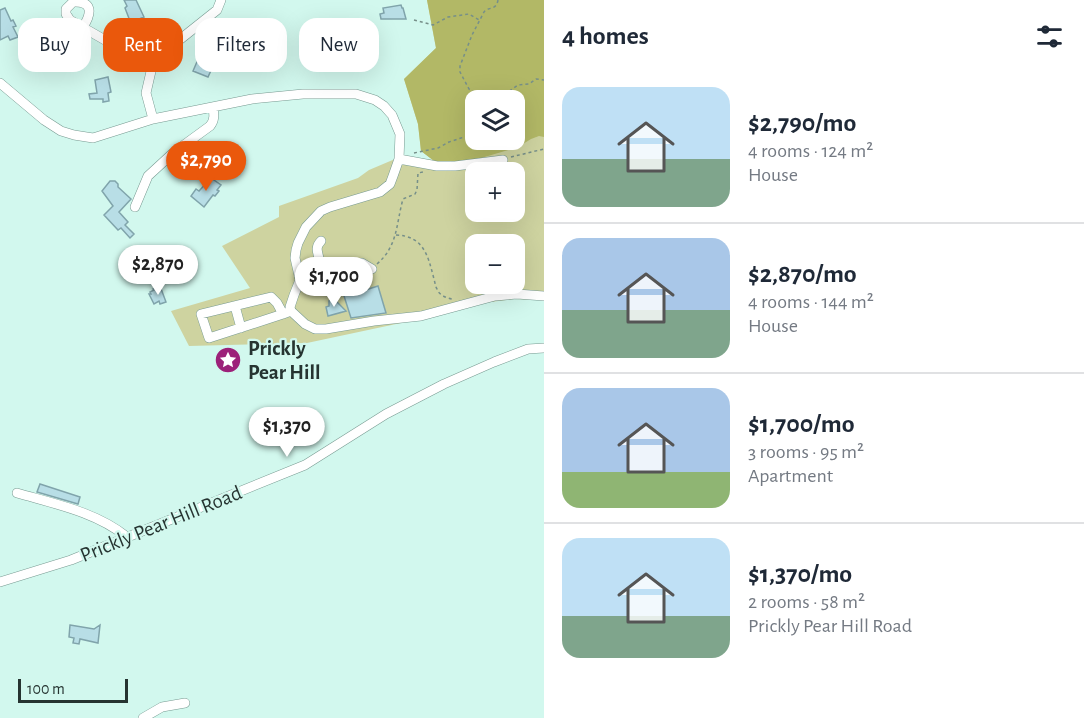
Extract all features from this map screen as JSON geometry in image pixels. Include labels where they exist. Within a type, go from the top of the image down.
[{"type":"street","points":[[183,37],[217,10],[222,0]]},
{"type":"street","points":[[151,72],[146,93],[153,119]]},
{"type":"street","points":[[0,83],[44,120],[61,131],[93,138],[153,119],[252,99],[303,94],[356,94],[375,100],[392,115],[400,134],[399,154],[390,184],[381,192],[330,207],[312,219],[302,233],[296,250],[295,258],[300,280],[287,313],[209,338],[201,314],[271,297],[287,313],[305,324],[315,329],[326,329],[421,315],[495,296],[517,294],[544,296]]},
{"type":"street","points":[[135,207],[148,176],[172,153],[210,126],[214,117],[213,107]]},
{"type":"street","points":[[399,154],[437,166],[503,160]]},
{"type":"street","points":[[317,280],[320,261],[316,247],[321,241]]},
{"type":"street","points":[[300,280],[317,280],[345,266],[363,263],[372,269]]},
{"type":"street","points":[[235,306],[242,328]]},
{"type":"street","name":"Prickly Pear Hill Road","points":[[0,582],[70,560],[305,465],[386,414],[484,366],[528,349],[544,348]]},
{"type":"street","points":[[17,493],[100,519],[127,537]]},
{"type":"street","points":[[143,718],[162,707],[185,703]]},
{"type":"path","points":[[471,90],[465,83],[460,69],[467,46],[485,10],[494,8],[498,0]]},
{"type":"path","points":[[414,20],[433,25],[448,17],[469,14],[480,21]]},
{"type":"path","points":[[511,90],[518,85],[539,79],[544,80]]},
{"type":"path","points":[[399,154],[438,148],[449,141],[465,136]]},
{"type":"path","points":[[503,160],[544,149]]},
{"type":"path","points":[[372,269],[387,256],[396,235],[403,199],[415,194],[417,190],[418,173],[430,171]]},
{"type":"path","points":[[396,235],[411,237],[420,244],[430,264],[437,289],[445,298],[456,300]]},
{"type":"green space","points":[[427,0],[544,0],[544,300],[514,299],[483,303],[307,343],[189,346],[171,311],[250,288],[222,246],[279,217],[279,206],[358,178],[369,170],[395,159],[408,157],[433,160],[421,151],[418,124],[404,79],[436,48]]},
{"type":"green space","points":[[427,0],[544,0],[544,137],[539,136],[525,143],[525,90],[465,90],[465,150],[508,150],[455,164],[434,161],[421,151],[418,124],[404,79],[436,48]]},
{"type":"building","points":[[124,0],[136,0],[144,17],[129,18],[125,8],[127,6]]},
{"type":"building","points":[[401,5],[406,19],[381,19],[380,14],[384,13],[383,8]]},
{"type":"building","points":[[5,8],[11,21],[13,20],[16,26],[13,27],[18,37],[10,40],[8,36],[0,40],[0,10]]},
{"type":"building","points":[[196,72],[210,72],[208,77]]},
{"type":"building","points":[[108,77],[111,92],[108,93],[109,101],[90,99],[89,94],[97,93],[95,80]]},
{"type":"building","points":[[211,178],[221,185],[217,190],[219,191],[204,207],[191,196],[196,189],[199,191]]},
{"type":"building","points":[[110,181],[115,181],[131,199],[119,212],[128,222],[125,225],[134,234],[130,238],[121,228],[118,230],[104,215],[113,206],[102,191]]},
{"type":"building","points":[[354,273],[359,292],[378,286],[386,313],[351,318],[338,277]]},
{"type":"building","points":[[160,286],[166,302],[160,304],[159,301],[154,304],[149,294]]},
{"type":"building","points":[[332,299],[346,311],[328,316],[326,307]]},
{"type":"building","points":[[40,484],[80,497],[78,504],[37,492]]},
{"type":"building","points":[[70,625],[94,629],[100,625],[98,643],[80,639],[79,644],[73,643],[74,638],[69,637]]},
{"type":"place","name":"Prickly Pear Hill","points":[[228,360]]}]
